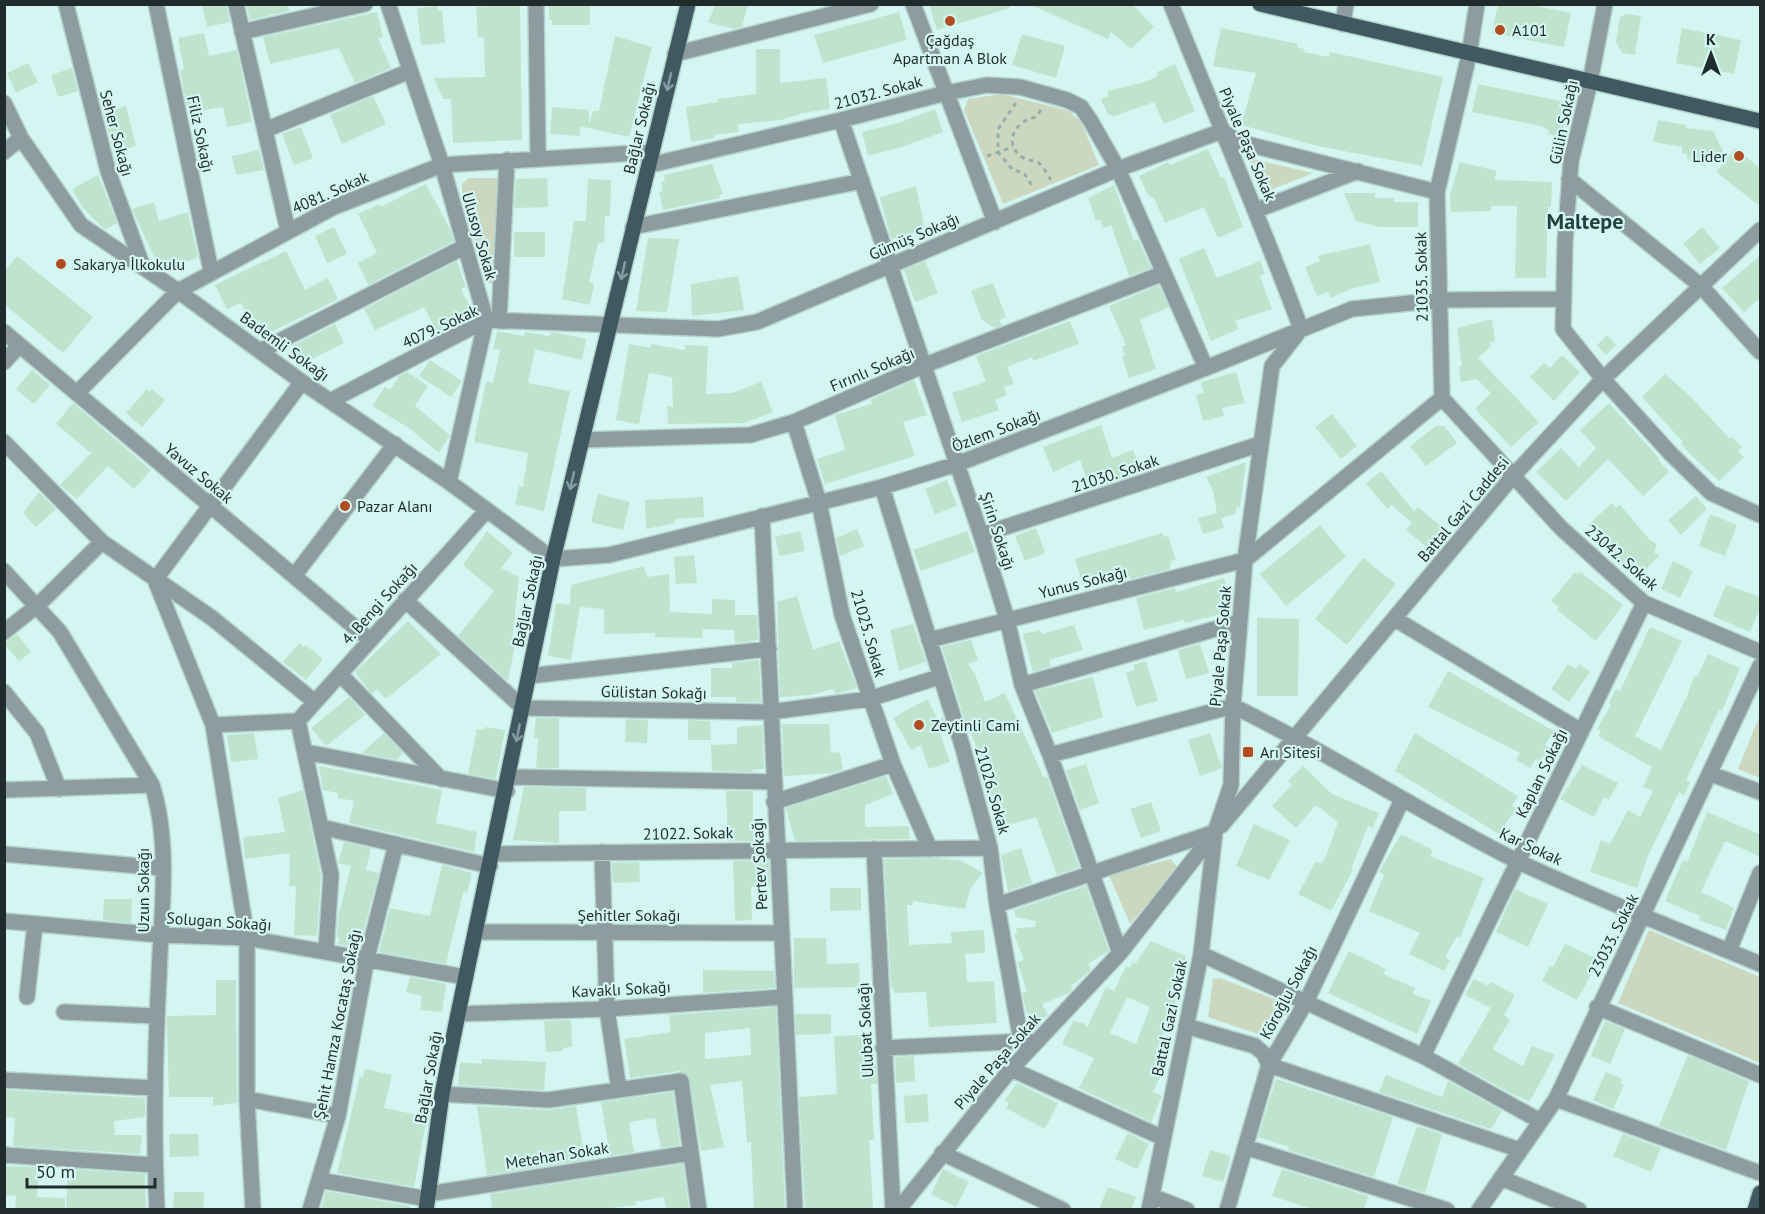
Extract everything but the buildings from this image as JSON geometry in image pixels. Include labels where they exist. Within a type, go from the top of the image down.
[{"type":"main road","name":"Bağlar Sokağı","points":[[428,1201],[442,1094],[553,560],[688,4]]},
{"type":"main road","points":[[1260,4],[1468,55],[1761,121]]},
{"type":"main road","points":[[1755,1209],[1761,1193]]},
{"type":"street","name":"Seher Sokağı","points":[[66,4],[108,171],[143,267]]},
{"type":"street","name":"Filiz Sokağı","points":[[156,4],[211,271]]},
{"type":"street","points":[[236,4],[288,231]]},
{"type":"street","points":[[242,32],[365,4]]},
{"type":"street","name":"Ulusoy Sokak","points":[[388,4],[442,165],[464,247],[493,321],[450,482]]},
{"type":"street","points":[[536,4],[538,157]]},
{"type":"street","points":[[675,54],[813,12],[871,4]]},
{"type":"street","points":[[913,4],[994,222]]},
{"type":"street","name":"Piyale Paşa Sokak","points":[[898,1209],[1011,1070],[1120,952],[1215,832],[1231,784],[1233,706],[1245,560],[1272,366],[1301,329],[1257,210],[1222,131],[1171,4]]},
{"type":"street","points":[[1343,24],[1346,4]]},
{"type":"street","name":"21035. Sokak","points":[[1442,398],[1437,192],[1468,55],[1477,4]]},
{"type":"street","name":"Gülin Sokağı","points":[[1605,4],[1590,82],[1571,161],[1563,329],[1603,379],[1671,454],[1711,493],[1761,515]]},
{"type":"street","points":[[265,130],[410,71]]},
{"type":"street","name":"21032. Sokak","points":[[651,158],[842,120],[946,93],[987,85],[1020,87],[1052,95],[1081,107],[1118,169],[1206,368]]},
{"type":"street","name":"Bademli Sokağı","points":[[4,103],[21,138],[81,225],[178,291],[302,382],[450,482],[553,560]]},
{"type":"street","name":"Şirin Sokağı","points":[[842,120],[981,535],[1007,619],[1022,685],[1094,874],[1120,952]]},
{"type":"street","points":[[1222,131],[1239,142],[1437,192]]},
{"type":"street","name":"Gümüş Sokağı","points":[[611,325],[738,328],[1118,169],[1222,131]]},
{"type":"street","points":[[4,152],[21,138]]},
{"type":"street","name":"4081. Sokak","points":[[77,393],[178,291],[211,271],[334,207],[442,165],[538,157],[651,158]]},
{"type":"street","points":[[493,321],[507,160]]},
{"type":"street","points":[[1257,210],[1358,171]]},
{"type":"street","points":[[1569,179],[1701,286],[1761,352]]},
{"type":"street","points":[[633,227],[862,181]]},
{"type":"street","name":"Battal Gazi Caddesi","points":[[1215,832],[1297,737],[1513,476],[1603,379],[1761,230]]},
{"type":"street","points":[[260,351],[464,247]]},
{"type":"street","name":"Fırınlı Sokağı","points":[[582,440],[750,435],[794,422],[925,365],[1164,273]]},
{"type":"street","name":"Özlem Sokağı","points":[[553,560],[609,555],[882,487],[957,464],[1352,309],[1439,300],[1564,299]]},
{"type":"street","name":"4079. Sokak","points":[[330,400],[493,321],[611,325]]},
{"type":"street","name":"Yavuz Sokak","points":[[4,332],[370,640]]},
{"type":"street","points":[[4,362],[19,346]]},
{"type":"street","points":[[155,580],[302,382]]},
{"type":"street","points":[[1245,560],[1442,398],[1513,476]]},
{"type":"street","name":"21025. Sokak","points":[[794,422],[819,502],[842,615],[893,764],[930,849]]},
{"type":"street","points":[[4,442],[102,542],[212,618],[315,702]]},
{"type":"street","points":[[294,576],[395,444]]},
{"type":"street","name":"21030. Sokak","points":[[981,535],[1260,444]]},
{"type":"street","name":"23042. Sokak","points":[[1513,476],[1561,528],[1644,603],[1761,652]]},
{"type":"street","name":"21026. Sokak","points":[[882,487],[990,848],[997,905],[1021,1041]]},
{"type":"street","name":"4. Bengi Sokağı","points":[[298,721],[487,510]]},
{"type":"street","name":"Pertev Sokağı","points":[[762,516],[776,850],[795,1209]]},
{"type":"street","points":[[6,627],[38,605],[102,542]]},
{"type":"street","name":"Yunus Sokağı","points":[[929,639],[1245,560]]},
{"type":"street","name":"Uzun Sokağı","points":[[4,571],[38,605],[60,632],[152,784],[160,810],[162,868],[154,1089],[154,1165],[157,1209]]},
{"type":"street","points":[[155,580],[213,725],[248,938],[247,1099],[253,1209]]},
{"type":"street","points":[[405,600],[523,708]]},
{"type":"street","name":"Kaplan Sokağı","points":[[1423,1056],[1644,603]]},
{"type":"street","points":[[1395,619],[1581,731]]},
{"type":"street","points":[[1022,685],[1239,622]]},
{"type":"street","points":[[529,676],[769,649]]},
{"type":"street","name":"23033. Sokak","points":[[1479,1209],[1556,1099],[1597,1007],[1644,916],[1761,666]]},
{"type":"street","points":[[340,674],[441,778]]},
{"type":"street","name":"Gülistan Sokağı","points":[[523,708],[770,712],[869,699],[939,677]]},
{"type":"street","points":[[4,692],[37,733],[59,789]]},
{"type":"street","points":[[1050,755],[1233,706]]},
{"type":"street","name":"Kar Sokak","points":[[1233,706],[1297,737],[1402,800],[1518,861],[1761,964]]},
{"type":"street","points":[[213,725],[298,721],[331,875],[326,951]]},
{"type":"street","points":[[306,752],[441,778],[508,784],[773,782]]},
{"type":"street","points":[[774,802],[893,764]]},
{"type":"street","points":[[1711,774],[1761,792]]},
{"type":"street","points":[[4,790],[152,784]]},
{"type":"street","name":"Köroğlu Sokağı","points":[[1227,1209],[1269,1065],[1306,1002],[1402,800]]},
{"type":"street","name":"21022. Sokak","points":[[321,827],[396,844],[492,860],[602,852],[990,848]]},
{"type":"street","points":[[997,905],[1215,832]]},
{"type":"street","name":"Battal Gazi Sokak","points":[[1150,1203],[1201,954],[1215,832]]},
{"type":"street","name":"Şehit Hamza Kocataş Sokağı","points":[[310,1209],[338,1116],[367,958],[396,844]]},
{"type":"street","name":"Ulubat Sokağı","points":[[874,849],[893,1209]]},
{"type":"street","points":[[602,852],[607,1009],[620,1090]]},
{"type":"street","points":[[4,854],[162,868]]},
{"type":"street","points":[[1729,951],[1761,873]]},
{"type":"street","name":"Solugan Sokağı","points":[[4,921],[160,935],[248,938],[465,977]]},
{"type":"street","points":[[27,997],[35,924]]},
{"type":"street","name":"Şehitler Sokağı","points":[[476,932],[781,933]]},
{"type":"street","points":[[1201,954],[1423,1056],[1540,1121]]},
{"type":"street","name":"Kavaklı Sokağı","points":[[458,1014],[607,1009],[785,997]]},
{"type":"street","points":[[1597,1007],[1761,1075]]},
{"type":"street","points":[[64,1012],[157,1016]]},
{"type":"street","points":[[1186,1026],[1255,1046],[1264,1054],[1269,1065],[1520,1150]]},
{"type":"street","points":[[883,1048],[1038,1041]]},
{"type":"street","points":[[1011,1070],[1163,1138]]},
{"type":"street","points":[[4,1080],[154,1089]]},
{"type":"street","points":[[442,1094],[548,1100],[681,1081],[699,1209]]},
{"type":"street","points":[[247,1099],[338,1116]]},
{"type":"street","points":[[1556,1099],[1761,1173]]},
{"type":"street","points":[[1245,1147],[1447,1209]]},
{"type":"street","name":"Metehan Sokak","points":[[319,1180],[428,1201],[691,1153]]},
{"type":"street","points":[[942,1153],[1063,1209]]},
{"type":"street","points":[[4,1155],[154,1165]]},
{"type":"street","points":[[1501,1178],[1571,1208]]},
{"type":"street","points":[[1150,1203],[1187,1209]]},
{"type":"path","points":[[1020,87],[1012,112],[1003,119],[998,129],[998,152],[1013,170],[1024,174],[1043,201]]},
{"type":"path","points":[[1052,95],[1036,117],[1027,118],[1016,127],[1012,139],[1013,147],[1023,158],[1039,163],[1060,193]]},
{"type":"path","points":[[998,152],[1013,147]]},
{"type":"green space","points":[[1002,94],[1069,111],[1081,122],[1099,165],[1003,204],[964,110],[968,99]]},
{"type":"green space","points":[[1249,158],[1313,173],[1263,193]]},
{"type":"green space","points":[[469,178],[498,178],[496,284],[486,283],[462,192],[462,184]]},
{"type":"green space","points":[[1760,715],[1760,778],[1738,769]]},
{"type":"green space","points":[[1171,859],[1178,868],[1130,924],[1109,875]]},
{"type":"green space","points":[[1649,930],[1760,977],[1760,1063],[1618,1003]]},
{"type":"green space","points":[[1220,978],[1280,1001],[1286,1014],[1269,1038],[1208,1017],[1213,979]]},
{"type":"place","name":"Çağdaş Apartman A Blok","points":[[950,21]]},
{"type":"place","name":"A101","points":[[1500,30]]},
{"type":"place","name":"Lider","points":[[1739,156]]},
{"type":"place","name":"Sakarya İlkokulu","points":[[61,264]]},
{"type":"place","name":"Pazar Alanı","points":[[345,506]]},
{"type":"place","name":"Zeytinli Cami","points":[[919,725]]},
{"type":"place","name":"Arı Sitesi","points":[[1248,752]]},
{"type":"district","name":"Maltepe","points":[[1585,221]]}]
